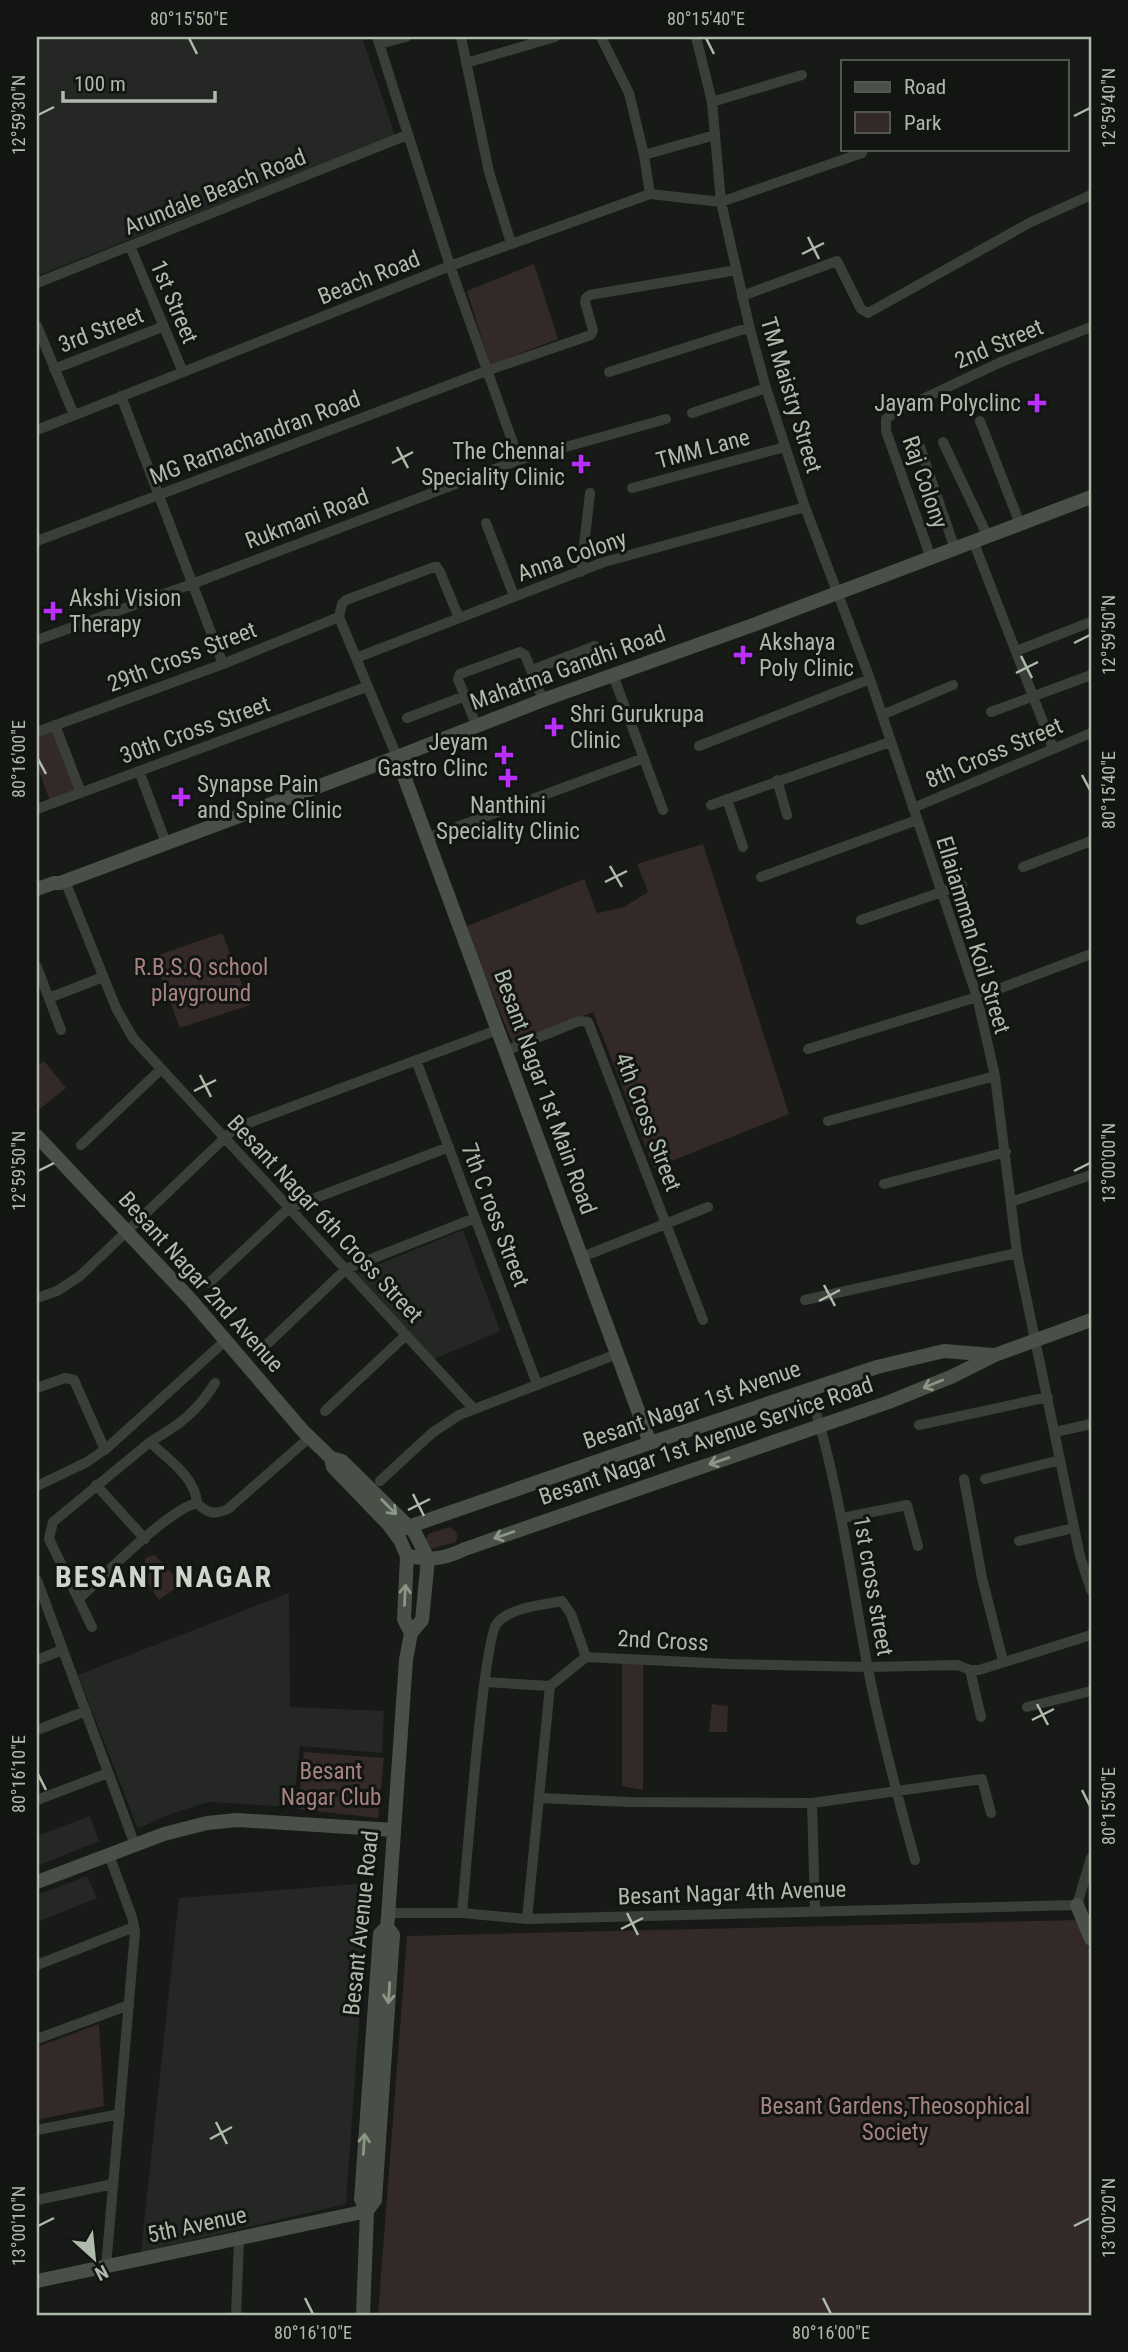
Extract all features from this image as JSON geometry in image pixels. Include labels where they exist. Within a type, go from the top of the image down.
[{"type":"street","points":[[407,37],[378,40],[450,266],[519,460]]},
{"type":"street","points":[[461,37],[489,172],[511,243]]},
{"type":"street","points":[[466,63],[555,37]]},
{"type":"street","points":[[601,37],[629,93],[650,194]]},
{"type":"street","name":"TM Maistry Street","points":[[696,37],[712,102],[721,202],[750,330],[785,447],[838,594]]},
{"type":"street","points":[[712,102],[802,75]]},
{"type":"street","name":"Arundale Beach Road","points":[[37,284],[407,135]]},
{"type":"street","points":[[644,155],[715,135]]},
{"type":"street","points":[[721,202],[862,153]]},
{"type":"street","name":"Beach Road","points":[[37,430],[450,266],[650,194],[721,202]]},
{"type":"street","points":[[742,296],[837,261],[865,313],[1031,222],[1091,195]]},
{"type":"street","name":"1st Street","points":[[130,246],[183,372]]},
{"type":"street","name":"MG Ramachandran Road","points":[[37,541],[486,371],[590,335],[593,330],[585,302],[590,295],[737,270]]},
{"type":"street","points":[[37,326],[74,415]]},
{"type":"street","name":"3rd Street","points":[[54,369],[162,327]]},
{"type":"street","name":"2nd Street","points":[[886,419],[895,412],[1001,362],[1091,327]]},
{"type":"street","points":[[608,372],[741,330],[750,330]]},
{"type":"street","points":[[692,413],[766,388]]},
{"type":"street","points":[[121,396],[223,664]]},
{"type":"street","name":"Rukmani Road","points":[[37,640],[519,460],[666,419]]},
{"type":"street","name":"Raj Colony","points":[[886,419],[886,431],[931,558]]},
{"type":"street","points":[[980,421],[1020,524]]},
{"type":"street","points":[[943,442],[981,540],[1016,651],[1053,748]]},
{"type":"street","name":"TMM Lane","points":[[632,488],[785,447]]},
{"type":"street","points":[[920,447],[955,549]]},
{"type":"street","points":[[581,572],[590,493]]},
{"type":"street","name":"Mahatma Gandhi Road","points":[[37,889],[166,844],[543,699],[838,594],[1091,497]]},
{"type":"street","name":"Anna Colony","points":[[356,658],[604,562],[805,507]]},
{"type":"street","points":[[486,523],[514,596]]},
{"type":"street","points":[[397,757],[339,617],[342,604],[346,600],[434,567],[440,572],[459,618]]},
{"type":"street","name":"Ellaiamman Koil Street","points":[[838,594],[870,679],[977,997],[995,1076],[1017,1253],[1080,1556],[1091,1590]]},
{"type":"street","name":"29th Cross Street","points":[[37,732],[223,664],[339,617]]},
{"type":"street","points":[[1016,651],[1091,622]]},
{"type":"street","points":[[532,670],[595,646]]},
{"type":"street","points":[[476,725],[458,679],[459,675],[483,665],[520,652],[525,655],[543,699]]},
{"type":"street","points":[[613,675],[663,810]]},
{"type":"street","points":[[991,712],[1091,675]]},
{"type":"street","points":[[699,746],[870,679]]},
{"type":"street","points":[[882,715],[953,685]]},
{"type":"street","name":"30th Cross Street","points":[[37,809],[366,687]]},
{"type":"street","points":[[407,718],[464,696]]},
{"type":"street","points":[[55,725],[81,793]]},
{"type":"street","name":"8th Cross Street","points":[[913,808],[1091,733]]},
{"type":"street","points":[[711,805],[890,742]]},
{"type":"street","name":"Besant Nagar 1st Main Road","points":[[397,757],[650,1443]]},
{"type":"street","points":[[427,838],[644,758]]},
{"type":"street","points":[[139,771],[166,844]]},
{"type":"street","points":[[777,780],[787,815]]},
{"type":"street","points":[[727,799],[743,847]]},
{"type":"street","points":[[761,877],[917,820]]},
{"type":"street","points":[[1023,867],[1091,841]]},
{"type":"street","name":"Mahatma Gandhi Road","points":[[37,897],[56,890],[63,882]]},
{"type":"street","name":"Besant Nagar 6th Cross Street","points":[[63,882],[122,1022],[133,1038],[473,1408]]},
{"type":"street","points":[[861,920],[962,885]]},
{"type":"street","points":[[808,1049],[977,997],[1091,954]]},
{"type":"street","points":[[37,967],[61,1030]]},
{"type":"street","points":[[49,998],[103,977]]},
{"type":"street","name":"4th Cross Street","points":[[505,1051],[579,1021],[588,1022],[703,1320]]},
{"type":"street","points":[[37,1298],[57,1291],[75,1280],[243,1125],[497,1030]]},
{"type":"street","name":"7th C ross Street","points":[[416,1060],[537,1384]]},
{"type":"street","points":[[81,1145],[161,1069]]},
{"type":"street","points":[[828,1121],[995,1076]]},
{"type":"street","name":"Besant Nagar 2nd Avenue","points":[[37,1136],[226,1340],[305,1442],[331,1458]]},
{"type":"street","points":[[209,1283],[289,1208],[449,1147]]},
{"type":"street","points":[[884,1184],[1006,1152]]},
{"type":"street","points":[[1011,1202],[1091,1175]]},
{"type":"street","points":[[582,1257],[708,1207]]},
{"type":"street","points":[[266,1345],[346,1269],[475,1219]]},
{"type":"street","points":[[805,1300],[1017,1253]]},
{"type":"street","name":"Besant Nagar 1st Avenue Service Road","points":[[428,1559],[446,1558],[465,1549],[889,1402],[1034,1340],[1091,1320]]},
{"type":"street","points":[[325,1411],[406,1335]]},
{"type":"street","points":[[37,1486],[87,1462],[105,1450],[226,1340]]},
{"type":"street","name":"Besant Nagar 1st Avenue","points":[[391,1529],[409,1526],[877,1367],[944,1351],[995,1356]]},
{"type":"street","points":[[380,1481],[432,1433],[454,1418],[473,1408],[617,1354]]},
{"type":"street","points":[[37,1388],[65,1378],[74,1380],[105,1450]]},
{"type":"street","points":[[92,1627],[49,1539],[53,1522],[150,1442],[186,1420],[204,1401],[215,1383]]},
{"type":"street","name":"1st cross street","points":[[809,1389],[821,1426],[842,1518],[868,1667],[915,1860]]},
{"type":"street","points":[[919,1425],[1048,1397]]},
{"type":"street","points":[[1055,1432],[1091,1424]]},
{"type":"street","points":[[150,1442],[190,1481],[196,1492],[197,1503],[208,1513],[215,1514],[228,1509],[305,1442]]},
{"type":"street","points":[[411,1633],[422,1620],[428,1559],[409,1526],[342,1461],[331,1458],[333,1467],[391,1529],[407,1556],[428,1559]]},
{"type":"street","points":[[985,1479],[1060,1460]]},
{"type":"street","points":[[964,1479],[982,1578],[1003,1661]]},
{"type":"street","points":[[96,1485],[145,1539]]},
{"type":"street","points":[[79,1600],[145,1539],[187,1505],[197,1503]]},
{"type":"street","points":[[842,1518],[907,1505],[918,1546]]},
{"type":"street","points":[[1020,1541],[1074,1528]]},
{"type":"street","name":"Besant Avenue Road","points":[[363,2315],[367,2211],[375,2200],[393,1935],[387,1920],[411,1633],[404,1619],[407,1556]]},
{"type":"street","points":[[37,1584],[135,1845]]},
{"type":"street","points":[[462,1913],[491,1635],[498,1622],[520,1609],[562,1601],[571,1614],[586,1657]]},
{"type":"street","points":[[981,1717],[970,1670],[979,1670],[1091,1635]]},
{"type":"street","points":[[37,1660],[62,1650]]},
{"type":"street","name":"2nd Cross","points":[[550,1686],[586,1657],[868,1667],[954,1664],[970,1670]]},
{"type":"street","points":[[485,1682],[550,1686],[527,1919]]},
{"type":"street","points":[[1027,1707],[1091,1691]]},
{"type":"street","points":[[37,1730],[86,1711]]},
{"type":"street","points":[[37,1800],[108,1773]]},
{"type":"street","points":[[539,1798],[629,1802],[812,1802],[982,1779],[991,1813]]},
{"type":"street","points":[[812,1802],[815,1910]]},
{"type":"street","points":[[37,1882],[186,1827],[237,1820],[394,1830]]},
{"type":"street","points":[[106,2267],[134,1927],[109,1855]]},
{"type":"street","points":[[1091,1858],[1077,1905],[1091,1939]]},
{"type":"street","name":"Besant Nagar 4th Avenue","points":[[387,1920],[462,1913],[527,1919],[1077,1905]]},
{"type":"street","points":[[37,1965],[134,1927]]},
{"type":"street","points":[[37,2039],[129,2005]]},
{"type":"street","points":[[37,2130],[120,2114]]},
{"type":"street","points":[[37,2200],[113,2184]]},
{"type":"street","name":"5th Avenue","points":[[37,2281],[367,2211]]},
{"type":"street","points":[[236,2315],[239,2239]]},
{"type":"shaded area","points":[[37,37],[362,37],[395,135],[37,276]]},
{"type":"shaded area","points":[[463,1230],[500,1331],[434,1359],[350,1276]]},
{"type":"shaded area","points":[[289,1593],[290,1707],[384,1711],[382,1753],[300,1746],[293,1807],[209,1802],[170,1814],[138,1829],[78,1675]]},
{"type":"shaded area","points":[[90,1816],[99,1841],[37,1866],[37,1836]]},
{"type":"shaded area","points":[[87,1876],[97,1898],[37,1922],[37,1895]]},
{"type":"shaded area","points":[[369,1883],[346,2204],[141,2252],[179,1898]]},
{"type":"green space","points":[[534,264],[558,339],[490,365],[467,291]]},
{"type":"green space","points":[[55,729],[79,790],[50,801],[37,766],[37,735]]},
{"type":"green space","points":[[703,844],[789,1114],[654,1168],[593,1012],[513,1044],[465,927],[584,879],[597,913],[624,907],[648,892],[637,864]]},
{"type":"green space","name":"R.B.S.Q school playground","points":[[222,933],[250,1005],[180,1028],[153,957]]},
{"type":"green space","points":[[44,1061],[66,1088],[37,1111],[37,1066]]},
{"type":"green space","points":[[450,1527],[458,1534],[456,1542],[431,1549],[425,1542],[428,1534]]},
{"type":"green space","points":[[155,1555],[175,1577],[176,1588],[159,1600],[143,1576],[145,1558]]},
{"type":"green space","points":[[622,1663],[643,1664],[643,1790],[622,1786]]},
{"type":"green space","points":[[712,1704],[728,1706],[727,1732],[709,1732]]},
{"type":"green space","name":"Besant Nagar Club","points":[[304,1752],[384,1758],[378,1818],[298,1809]]},
{"type":"green space","name":"Besant Gardens,Theosophical Society","points":[[1078,1920],[1091,1955],[1091,2315],[378,2315],[407,1936]]},
{"type":"green space","points":[[99,2024],[104,2106],[37,2120],[37,2047]]},
{"type":"place","name":"Jayam Polyclinc","points":[[1037,403]]},
{"type":"place","name":"The Chennai Speciality Clinic","points":[[581,464]]},
{"type":"place","name":"Akshi Vision Therapy","points":[[53,611]]},
{"type":"place","name":"Akshaya Poly Clinic","points":[[743,655]]},
{"type":"place","name":"Shri Gurukrupa Clinic","points":[[554,727]]},
{"type":"place","name":"Jeyam Gastro Clinc","points":[[504,755]]},
{"type":"place","name":"Nanthini Speciality Clinic","points":[[508,778]]},
{"type":"place","name":"Synapse Pain and Spine Clinic","points":[[181,797]]},
{"type":"district","name":"BESANT NAGAR","points":[[164,1576]]}]
